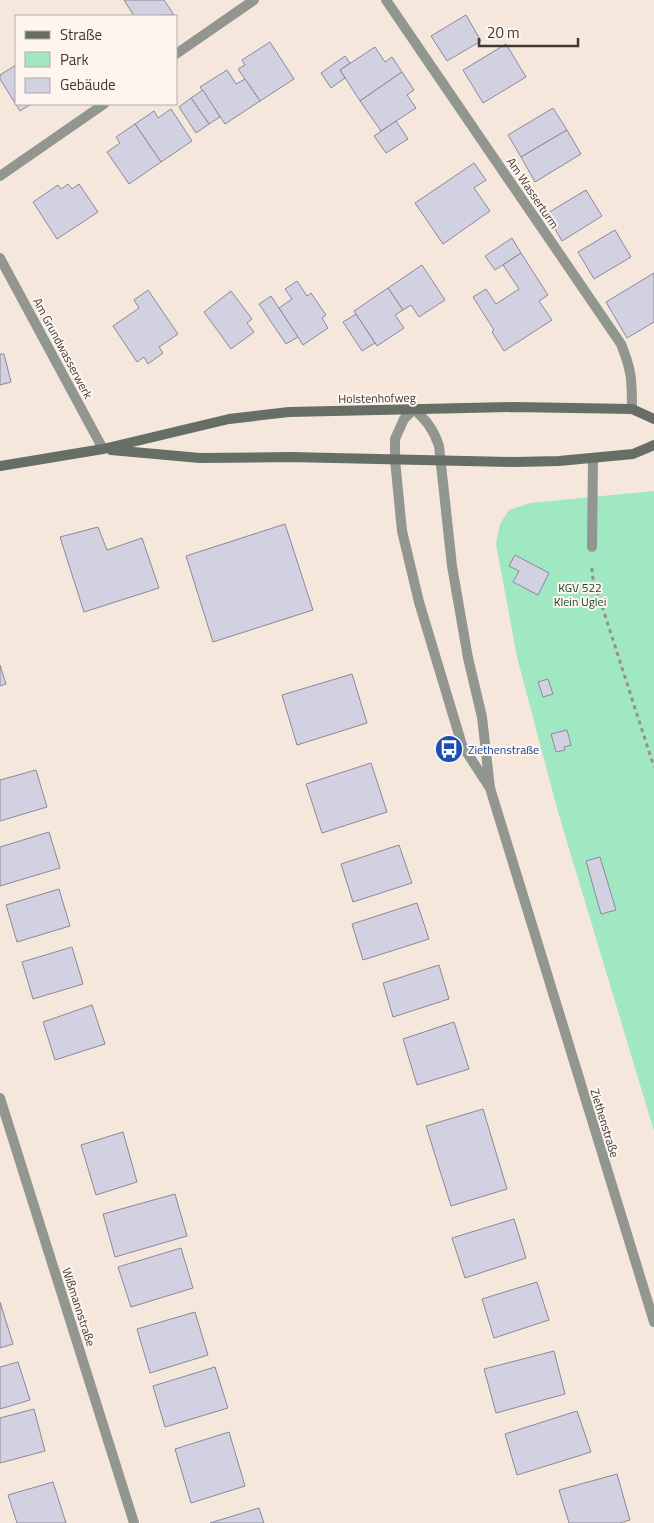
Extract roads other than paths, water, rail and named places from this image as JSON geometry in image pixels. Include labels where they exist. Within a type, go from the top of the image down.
[{"type":"main road","name":"Holstenhofweg","points":[[0,466],[103,449],[229,419],[289,412],[514,407],[632,409],[654,419]]},
{"type":"main road","name":"Holstenhofweg","points":[[103,449],[200,458],[260,457],[514,462],[633,454],[654,445]]},
{"type":"street","points":[[178,53],[254,0]]},
{"type":"street","name":"Am Wasserturm","points":[[386,0],[621,344],[632,377],[632,409]]},
{"type":"street","points":[[0,176],[103,105]]},
{"type":"street","name":"Am Grundwasserwerk","points":[[0,258],[103,449]]},
{"type":"street","name":"Ziethenstraße","points":[[490,788],[462,745],[419,602],[402,530],[395,460],[395,439],[404,419],[414,409],[434,432],[439,446],[452,566],[468,658],[482,718],[490,788],[654,1322]]},
{"type":"street","points":[[592,547],[593,458]]},
{"type":"street","name":"Wißmannstraße","points":[[0,1098],[134,1523]]},
{"type":"place","name":"Ziethenstraße","points":[[449,749]]},
{"type":"park label","name":"KGV 522 Klein Uglei","points":[[580,594]]}]
